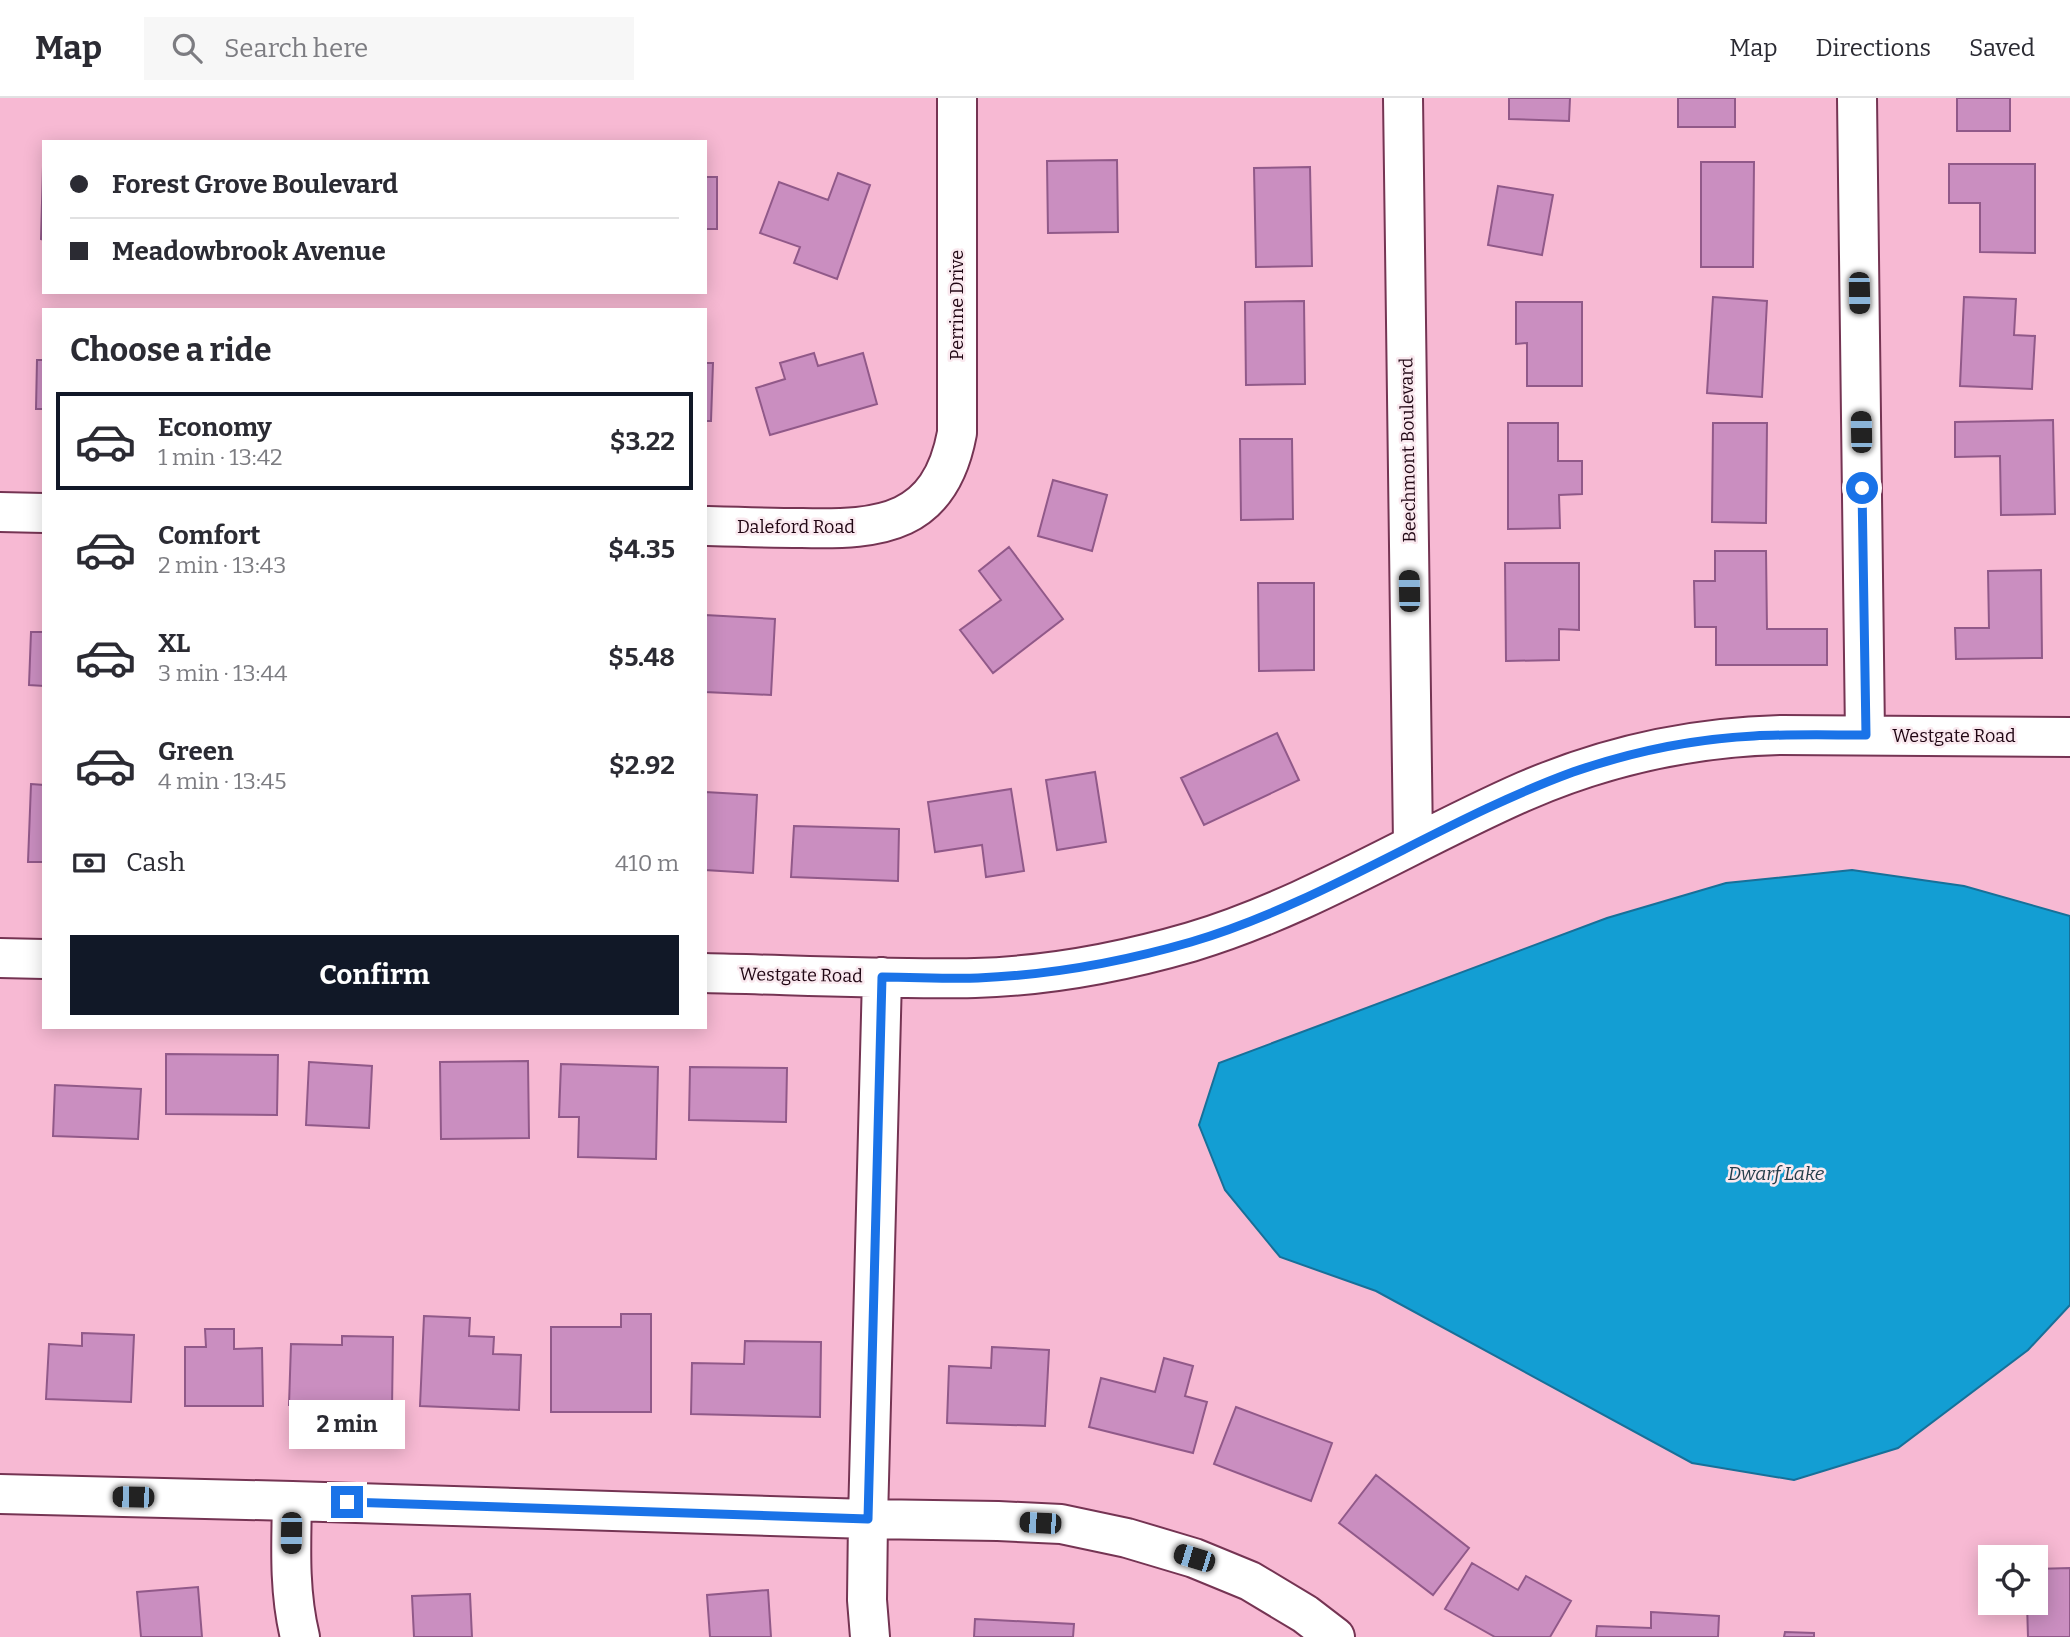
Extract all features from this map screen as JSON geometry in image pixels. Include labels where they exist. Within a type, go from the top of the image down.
[{"type":"street","name":"Perrine Drive","points":[[923,503],[946,471],[957,433],[957,98]]},
{"type":"street","name":"Beechmont Boulevard","points":[[1403,98],[1413,844]]},
{"type":"street","points":[[1857,98],[1866,735]]},
{"type":"street","name":"Daleford Road","points":[[707,526],[839,529],[866,527],[892,521],[923,503]]},
{"type":"street","points":[[0,512],[42,513]]},
{"type":"street","name":"Westgate Road","points":[[707,973],[976,978],[1055,971],[1143,955],[1193,941],[1271,912],[1525,791],[1574,772],[1618,758],[1693,742],[1753,736],[2070,737]]},
{"type":"street","points":[[0,958],[42,959]]},
{"type":"street","points":[[870,1637],[867,1600],[868,1519],[882,977]]},
{"type":"street","points":[[0,1494],[1061,1524],[1127,1538],[1194,1558],[1250,1581],[1305,1614],[1335,1637]]},
{"type":"street","points":[[292,1501],[290,1569],[300,1637]]},
{"type":"water","name":"Dwarf Lake","points":[[1852,870],[1964,886],[2070,916],[2070,1305],[2028,1350],[1898,1448],[1794,1480],[1692,1463],[1376,1291],[1280,1257],[1225,1190],[1199,1125],[1219,1063],[1607,918],[1726,883]]},
{"type":"building","points":[[1509,98],[1570,98],[1569,121],[1509,119]]},
{"type":"building","points":[[1678,98],[1735,98],[1735,127],[1678,127]]},
{"type":"building","points":[[1957,98],[2010,98],[2010,131],[1957,131]]},
{"type":"building","points":[[1117,160],[1118,232],[1048,233],[1047,161]]},
{"type":"building","points":[[1701,162],[1754,162],[1753,267],[1701,267]]},
{"type":"building","points":[[1949,164],[2035,164],[2035,253],[1980,252],[1980,203],[1949,203]]},
{"type":"building","points":[[1310,167],[1312,266],[1256,267],[1254,168]]},
{"type":"building","points":[[838,173],[870,185],[837,279],[794,263],[800,247],[760,233],[779,182],[828,200]]},
{"type":"building","points":[[707,177],[717,177],[717,229],[707,229]]},
{"type":"building","points":[[1498,186],[1553,195],[1542,255],[1488,245]]},
{"type":"building","points":[[1713,297],[1767,301],[1762,397],[1707,393]]},
{"type":"building","points":[[1964,297],[2016,299],[2014,335],[2035,336],[2032,389],[1960,386]]},
{"type":"building","points":[[1304,301],[1305,384],[1246,385],[1245,302]]},
{"type":"building","points":[[1516,302],[1582,302],[1582,386],[1527,386],[1527,343],[1516,344]]},
{"type":"building","points":[[814,353],[818,366],[863,353],[877,404],[770,435],[756,388],[785,379],[780,363]]},
{"type":"building","points":[[37,360],[42,360],[42,409],[36,409]]},
{"type":"building","points":[[707,363],[713,363],[711,421],[707,421]]},
{"type":"building","points":[[2053,420],[2055,514],[2001,515],[2000,456],[1955,457],[1955,422]]},
{"type":"building","points":[[1508,423],[1558,423],[1558,461],[1582,461],[1582,494],[1559,495],[1560,528],[1508,529]]},
{"type":"building","points":[[1713,423],[1767,423],[1766,523],[1712,522]]},
{"type":"building","points":[[1240,439],[1292,439],[1293,519],[1241,520]]},
{"type":"building","points":[[1053,480],[1107,495],[1092,551],[1038,536]]},
{"type":"building","points":[[1009,547],[1063,619],[993,673],[960,630],[1001,600],[979,571]]},
{"type":"building","points":[[1715,551],[1766,551],[1767,629],[1827,629],[1827,665],[1716,665],[1716,627],[1695,627],[1694,581],[1715,581]]},
{"type":"building","points":[[1505,563],[1579,563],[1579,630],[1559,629],[1559,660],[1506,661]]},
{"type":"building","points":[[2041,570],[2042,658],[1956,659],[1955,628],[1989,628],[1988,571]]},
{"type":"building","points":[[1258,583],[1314,583],[1314,670],[1259,671]]},
{"type":"building","points":[[707,615],[775,619],[771,695],[707,692]]},
{"type":"building","points":[[31,632],[42,632],[42,686],[29,685]]},
{"type":"building","points":[[1277,733],[1299,780],[1204,825],[1181,778]]},
{"type":"building","points":[[1095,772],[1106,842],[1057,850],[1046,780]]},
{"type":"building","points":[[31,784],[42,785],[42,862],[28,862]]},
{"type":"building","points":[[1011,789],[1024,871],[986,877],[982,845],[935,852],[928,802]]},
{"type":"building","points":[[707,792],[757,795],[753,873],[707,870]]},
{"type":"building","points":[[794,826],[899,829],[898,881],[791,877]]},
{"type":"building","points":[[166,1054],[278,1055],[277,1115],[166,1114]]},
{"type":"building","points":[[528,1061],[529,1138],[441,1139],[440,1062]]},
{"type":"building","points":[[309,1062],[372,1066],[369,1128],[306,1125]]},
{"type":"building","points":[[561,1064],[658,1067],[656,1159],[578,1157],[579,1117],[559,1117]]},
{"type":"building","points":[[690,1067],[787,1068],[786,1122],[689,1120]]},
{"type":"building","points":[[55,1085],[141,1089],[138,1139],[53,1136]]},
{"type":"building","points":[[621,1314],[651,1314],[651,1412],[551,1412],[551,1327],[621,1327]]},
{"type":"building","points":[[424,1316],[470,1318],[469,1336],[494,1337],[493,1354],[521,1355],[519,1410],[420,1406]]},
{"type":"building","points":[[205,1329],[234,1329],[234,1349],[262,1348],[263,1406],[185,1406],[185,1347],[206,1347]]},
{"type":"building","points":[[82,1333],[134,1335],[131,1402],[46,1399],[49,1344],[82,1346]]},
{"type":"building","points":[[342,1336],[393,1337],[392,1408],[289,1405],[291,1344],[342,1345]]},
{"type":"building","points":[[745,1341],[821,1342],[820,1417],[691,1414],[692,1363],[744,1364]]},
{"type":"building","points":[[992,1347],[1049,1350],[1045,1426],[947,1423],[949,1366],[991,1368]]},
{"type":"building","points":[[1164,1358],[1193,1366],[1185,1396],[1207,1402],[1193,1453],[1089,1427],[1101,1378],[1155,1392]]},
{"type":"building","points":[[1236,1407],[1332,1443],[1311,1501],[1214,1464]]},
{"type":"building","points":[[1376,1475],[1469,1548],[1433,1595],[1339,1523]]},
{"type":"building","points":[[1472,1563],[1518,1590],[1526,1576],[1571,1601],[1550,1637],[1495,1637],[1445,1609]]},
{"type":"building","points":[[2070,1568],[2070,1637],[2028,1637],[2027,1615],[2048,1615],[2048,1569]]},
{"type":"building","points":[[198,1587],[202,1637],[141,1637],[137,1592]]},
{"type":"building","points":[[768,1590],[771,1637],[710,1637],[707,1595]]},
{"type":"building","points":[[470,1594],[472,1637],[414,1637],[412,1596]]},
{"type":"building","points":[[1651,1612],[1719,1616],[1718,1637],[1596,1637],[1597,1626],[1651,1628]]},
{"type":"building","points":[[975,1619],[1074,1624],[1073,1637],[974,1637]]},
{"type":"building","points":[[1785,1632],[1814,1633],[1814,1637],[1784,1637]]},
{"type":"route","points":[[347,1502],[868,1519],[882,977],[1010,976],[1143,955],[1193,941],[1271,912],[1525,791],[1618,758],[1693,742],[1753,736],[1866,735],[1862,488]]}]
